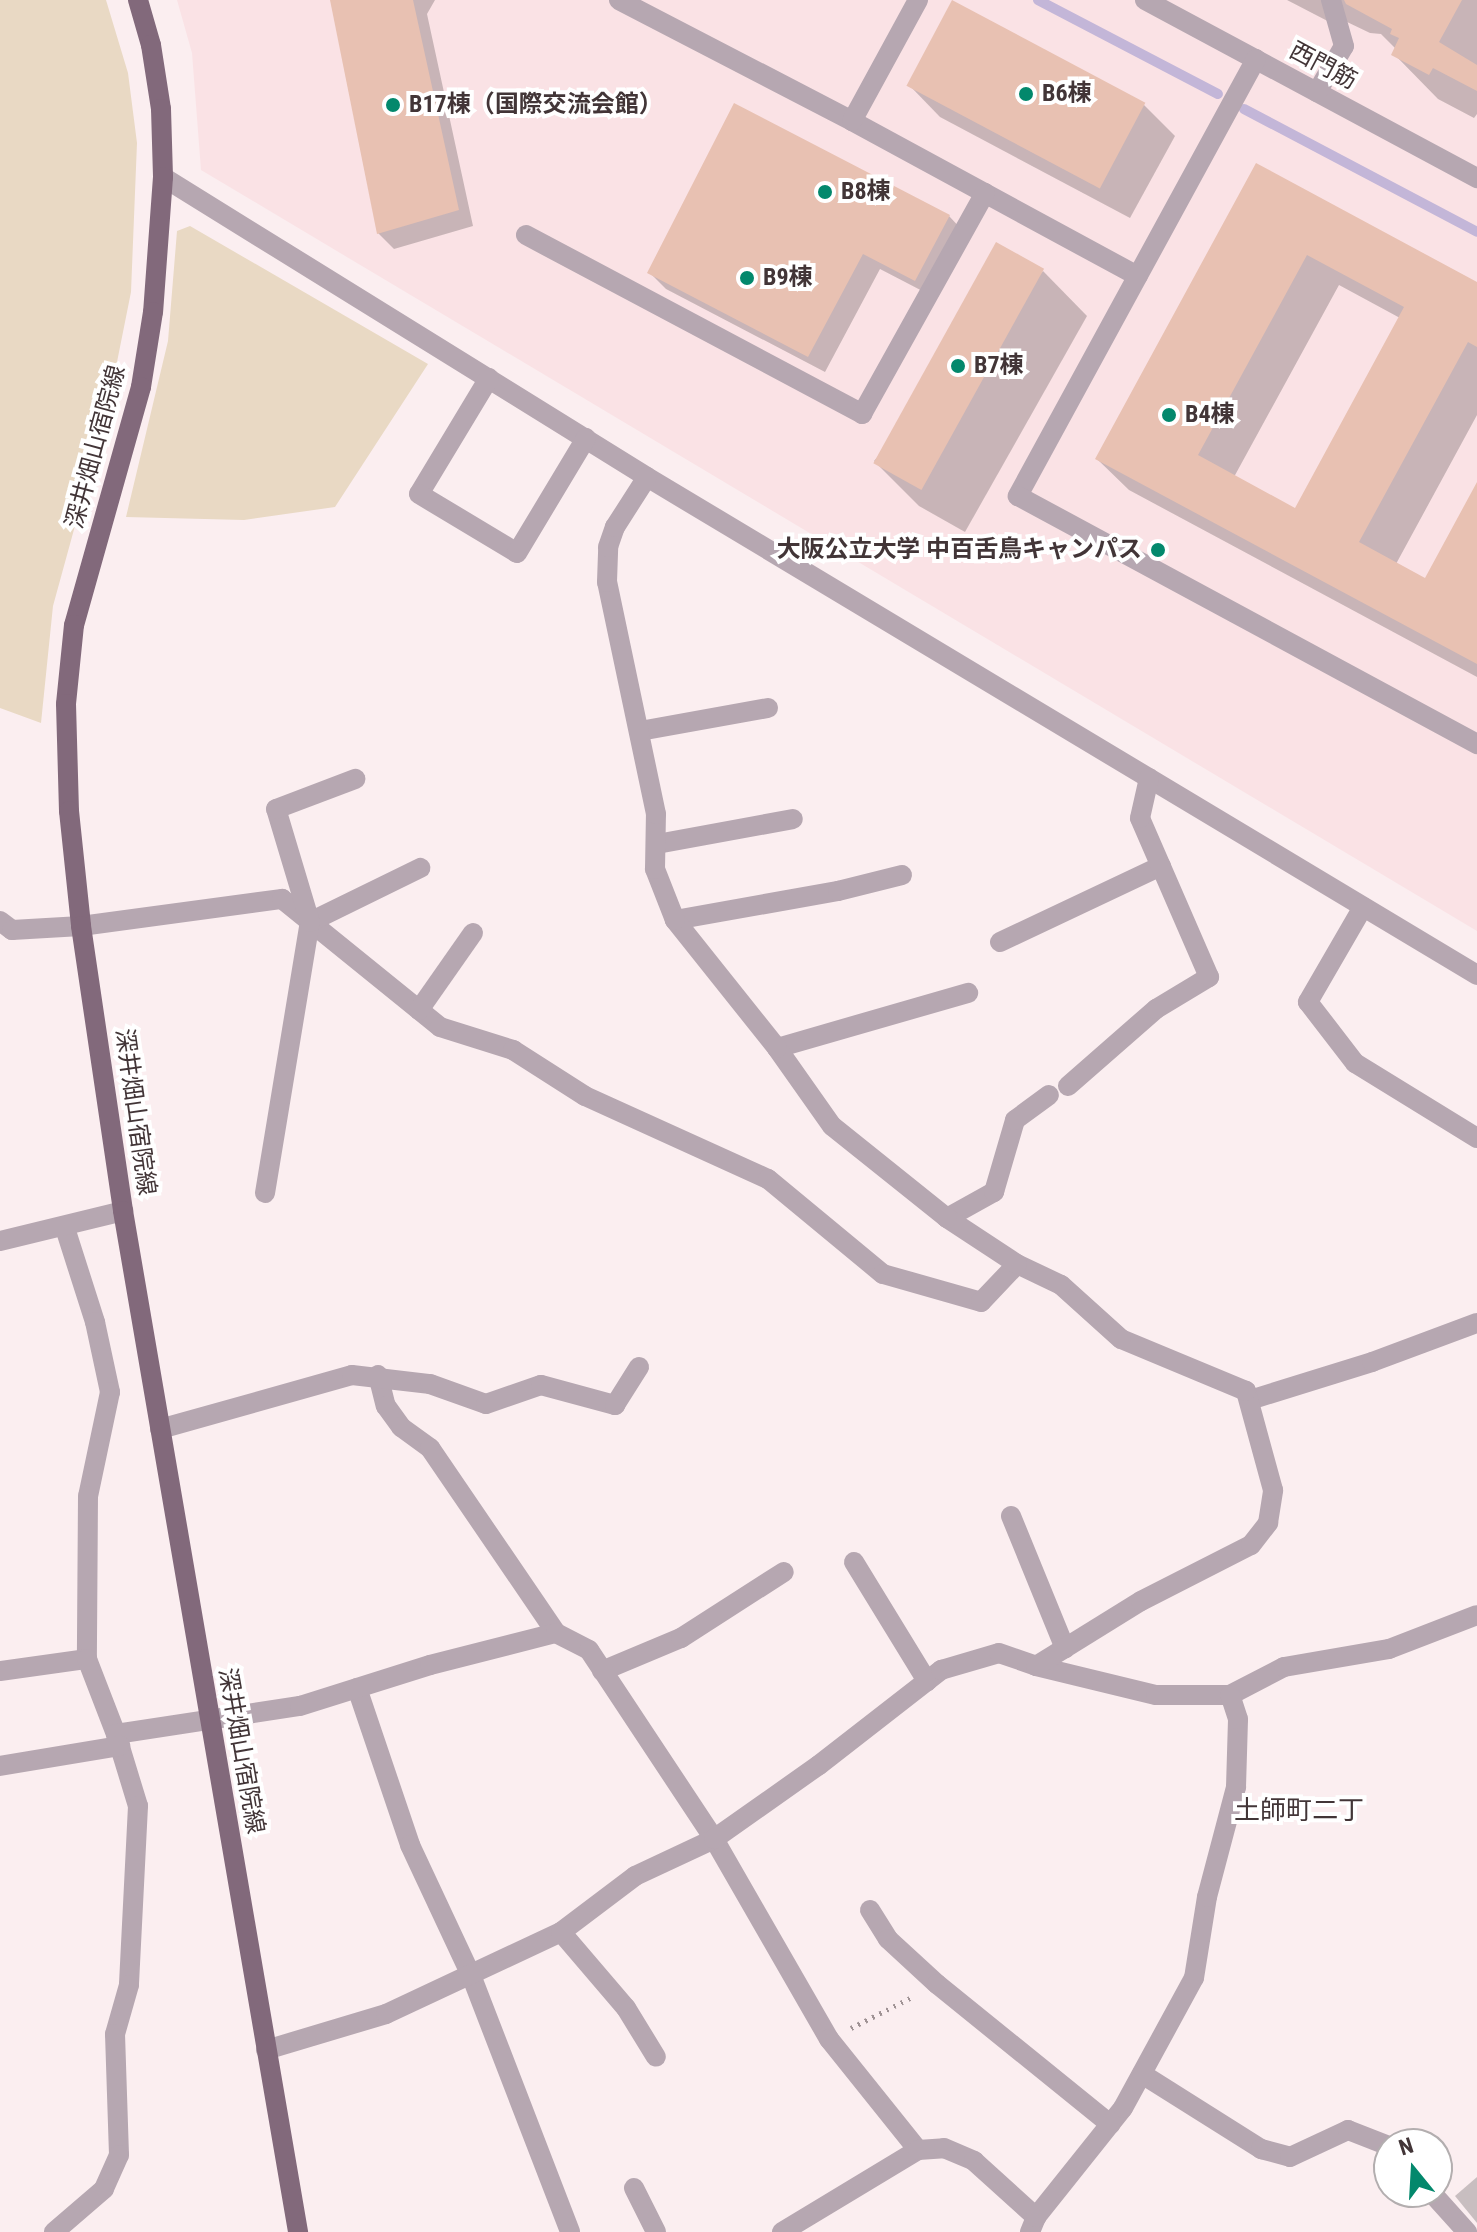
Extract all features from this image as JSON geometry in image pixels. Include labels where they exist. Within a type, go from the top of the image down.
[{"type":"main road","name":"深井畑山宿院線","points":[[138,0],[151,45],[161,109],[163,177],[153,312],[141,387],[74,625],[66,704],[69,811],[81,926],[123,1211],[298,2232]]},
{"type":"street","points":[[619,0],[852,121],[1138,276]]},
{"type":"street","points":[[852,121],[918,0]]},
{"type":"street","name":"西門筋","points":[[1145,0],[1477,178]]},
{"type":"street","points":[[1317,92],[1344,46],[1331,0]]},
{"type":"street","points":[[1256,59],[1018,496],[1477,744]]},
{"type":"street","points":[[163,177],[647,477],[1477,975]]},
{"type":"street","points":[[526,235],[862,414],[985,193]]},
{"type":"street","points":[[489,378],[419,494],[517,553],[586,438]]},
{"type":"street","points":[[647,477],[615,527],[608,547],[607,582],[656,814],[655,869],[675,920],[777,1048],[832,1126],[947,1218],[1017,1264],[1061,1285],[1121,1339],[1246,1391],[1250,1400],[1273,1490],[1268,1523],[1251,1545],[1141,1601],[1036,1666]]},
{"type":"street","points":[[640,731],[768,708]]},
{"type":"street","points":[[1068,1086],[1156,1009],[1209,977],[1140,818],[1149,778]]},
{"type":"street","points":[[265,1193],[310,922],[276,809],[355,779]]},
{"type":"street","points":[[657,844],[793,819]]},
{"type":"street","points":[[1000,942],[1161,866]]},
{"type":"street","points":[[310,922],[420,868]]},
{"type":"street","points":[[675,920],[838,891],[902,875]]},
{"type":"street","points":[[0,921],[12,930],[81,926],[282,899],[440,1027],[513,1050],[585,1096],[768,1179],[883,1274],[981,1302],[1017,1264]]},
{"type":"street","points":[[1363,907],[1308,1002],[1355,1063],[1477,1138]]},
{"type":"street","points":[[419,1010],[473,933]]},
{"type":"street","points":[[777,1048],[968,993]]},
{"type":"street","points":[[947,1218],[994,1192],[1015,1120],[1049,1095]]},
{"type":"street","points":[[0,1241],[65,1228],[123,1211]]},
{"type":"street","points":[[54,2232],[104,2189],[119,2155],[115,2034],[129,1985],[138,1806],[118,1740],[87,1659],[88,1496],[110,1392],[95,1322],[65,1228]]},
{"type":"street","points":[[1250,1400],[1372,1362],[1477,1323]]},
{"type":"street","points":[[160,1429],[318,1382],[352,1375],[378,1375],[430,1384],[486,1404],[541,1385],[615,1405],[639,1367]]},
{"type":"street","points":[[378,1375],[386,1406],[401,1427],[430,1448],[556,1633],[589,1650],[714,1839],[829,2039],[918,2150]]},
{"type":"street","points":[[1011,1516],[1065,1648]]},
{"type":"street","points":[[854,1562],[927,1681]]},
{"type":"street","points":[[602,1671],[681,1638],[784,1572]]},
{"type":"street","points":[[266,2050],[386,2014],[561,1932],[635,1876],[714,1839],[819,1765],[941,1670],[999,1653],[1036,1666],[1156,1695],[1230,1695],[1284,1667],[1389,1649],[1477,1615]]},
{"type":"street","points":[[0,1766],[209,1721],[300,1706],[556,1633]]},
{"type":"street","points":[[0,1671],[87,1659]]},
{"type":"street","points":[[357,1688],[410,1845],[471,1975],[570,2232]]},
{"type":"street","points":[[782,2232],[918,2150],[944,2148],[974,2161],[1033,2224],[1110,2124],[1142,2074],[1194,1978],[1207,1897],[1236,1787],[1238,1719],[1230,1695]]},
{"type":"street","points":[[870,1910],[888,1939],[937,1984],[1110,2124]]},
{"type":"street","points":[[561,1932],[626,2008],[656,2057]]},
{"type":"street","points":[[1142,2074],[1261,2149],[1290,2157],[1348,2130],[1373,2140]]},
{"type":"street","points":[[634,2188],[656,2232]]},
{"type":"street","points":[[1445,2208],[1467,2232]]},
{"type":"path","points":[[829,2039],[937,1984]]},
{"type":"shaded area","points":[[0,0],[106,0],[128,73],[137,143],[131,292],[109,402],[53,606],[41,723],[0,708]]},
{"type":"shaded area","name":"大阪公立大学 中百舌鳥キャンパス","points":[[177,0],[1477,0],[1477,931],[201,170],[192,53]]},
{"type":"shaded area","points":[[190,226],[428,364],[335,507],[244,520],[126,517],[168,341],[177,231]]},
{"type":"building","name":"B17棟（国際交流会館）","points":[[330,0],[413,0],[459,210],[377,234]]},
{"type":"building","name":"B6棟","points":[[952,0],[1145,103],[1100,188],[906,86]]},
{"type":"building","points":[[1344,0],[1462,0],[1439,42],[1477,65],[1477,91],[1433,68],[1429,75],[1391,55],[1399,38],[1390,34],[1392,29]]},
{"type":"building","points":[[734,103],[950,215],[915,281],[863,254],[808,357],[647,273]]},
{"type":"building","name":"B4棟","points":[[1256,163],[1477,282],[1477,347],[1468,342],[1359,542],[1425,578],[1477,482],[1477,664],[1095,459]],"holes":[[[1307,255],[1404,307],[1295,508],[1198,455]]]},
{"type":"building","name":"B7棟","points":[[996,242],[1044,269],[921,490],[873,463]]},
{"type":"waterway","points":[[1038,0],[1218,94]]},
{"type":"waterway","points":[[1244,109],[1477,232]]},
{"type":"place","name":"B6棟","points":[[1026,94]]},
{"type":"place","name":"B17棟（国際交流会館）","points":[[393,105]]},
{"type":"place","name":"B8棟","points":[[825,192]]},
{"type":"place","name":"B9棟","points":[[747,278]]},
{"type":"place","name":"B7棟","points":[[958,366]]},
{"type":"place","name":"B4棟","points":[[1169,415]]},
{"type":"place","name":"大阪公立大学 中百舌鳥キャンパス","points":[[1158,550]]},
{"type":"district","name":"土師町二丁","points":[[1299,1811]]}]
